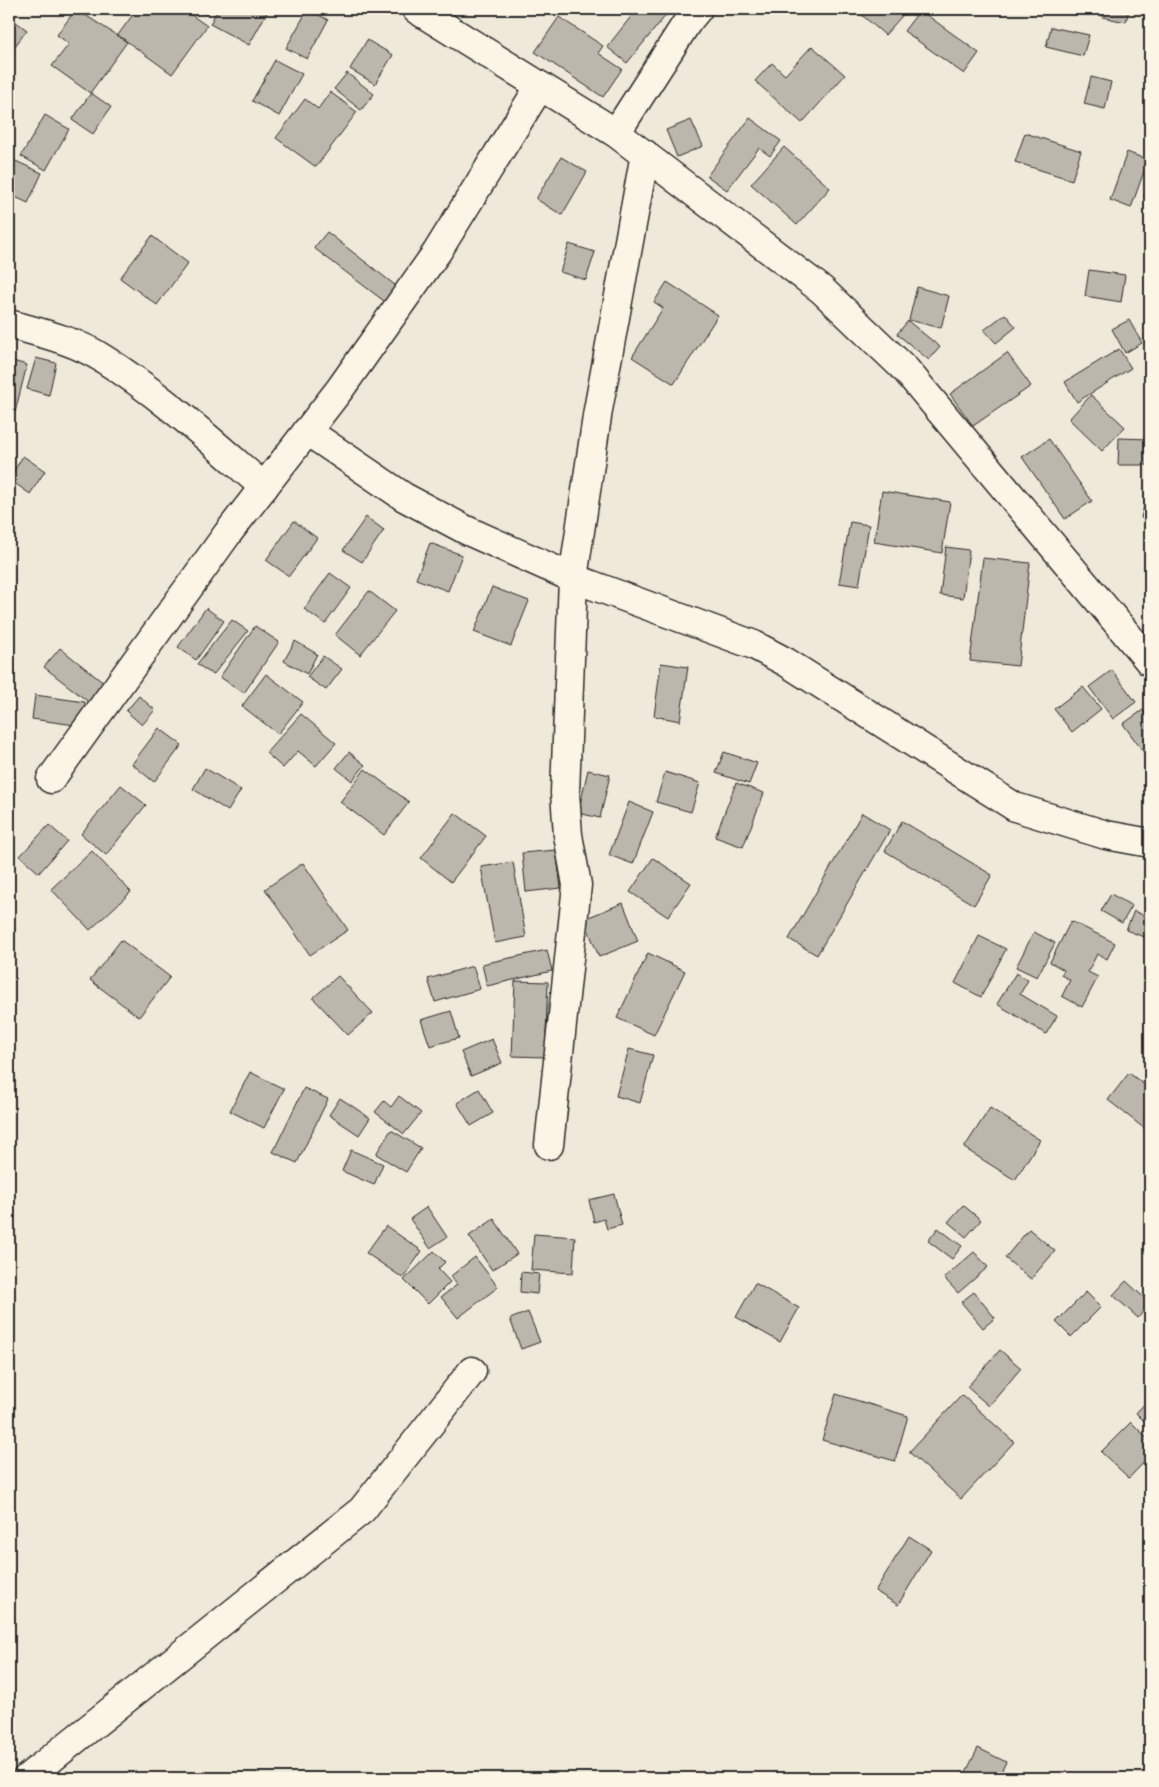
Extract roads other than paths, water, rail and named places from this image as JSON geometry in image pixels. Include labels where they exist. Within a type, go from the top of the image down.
[{"type":"street","points":[[416,9],[616,133],[822,290],[906,370],[1150,662]]},
{"type":"street","points":[[616,133],[688,21],[698,9]]},
{"type":"street","points":[[51,779],[437,252],[540,86]]},
{"type":"street","points":[[549,1145],[577,885],[568,835],[565,793],[573,578],[598,410],[644,154]]},
{"type":"street","points":[[9,324],[57,338],[101,357],[179,413],[264,487]]},
{"type":"street","points":[[307,431],[404,498],[466,530],[573,578],[754,646],[786,662],[982,788],[1015,807],[1106,835],[1150,843]]},
{"type":"street","points":[[37,1776],[362,1510],[472,1370]]}]
